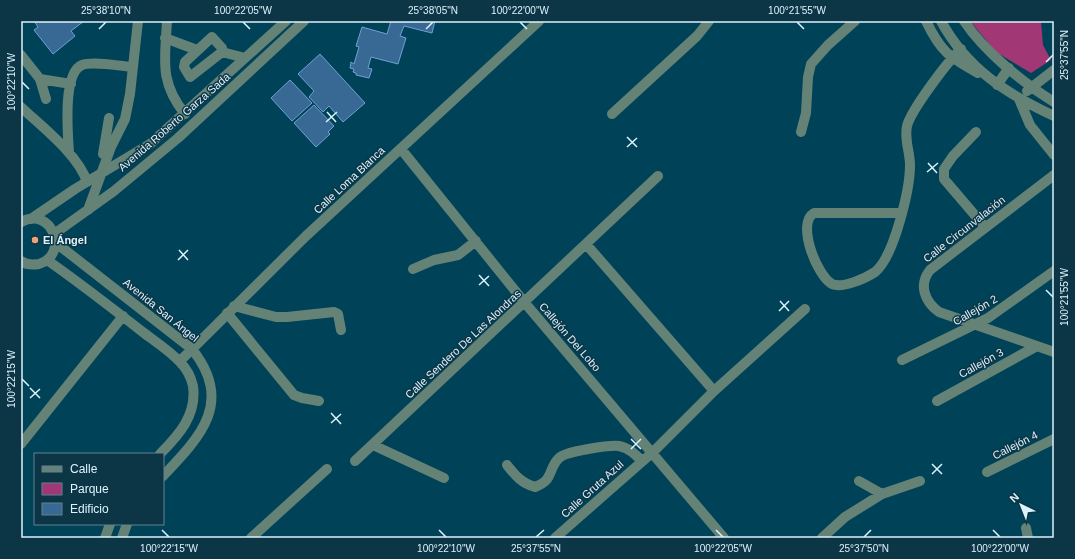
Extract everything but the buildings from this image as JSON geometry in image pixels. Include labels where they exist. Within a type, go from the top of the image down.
[{"type":"street","points":[[94,178],[125,119],[134,67],[138,21]]},
{"type":"street","points":[[167,21],[164,59],[166,79],[171,95],[185,114]]},
{"type":"street","name":"Avenida Roberto Garza Sada","points":[[25,219],[150,144],[185,114],[286,21]]},
{"type":"street","name":"Avenida Roberto Garza Sada","points":[[55,239],[88,210],[178,138],[304,21]]},
{"type":"street","name":"Calle Loma Blanca","points":[[180,361],[231,309],[400,149],[539,21]]},
{"type":"street","points":[[612,114],[697,36],[709,21]]},
{"type":"street","points":[[801,132],[806,113],[808,77],[811,64],[828,45],[855,21]]},
{"type":"street","points":[[926,21],[934,38],[951,58],[988,78]]},
{"type":"street","points":[[941,21],[961,49],[988,78],[1023,104],[1054,116]]},
{"type":"street","points":[[964,21],[981,42],[1009,68],[1033,89],[1054,102]]},
{"type":"street","points":[[212,37],[222,48],[222,52],[190,78],[184,67],[185,62],[212,37]]},
{"type":"street","points":[[165,38],[197,50]]},
{"type":"street","points":[[902,213],[814,213],[809,216],[806,221],[807,238],[822,275],[832,284],[840,286],[875,272],[882,264],[902,213],[910,182],[910,162],[907,137],[908,122],[951,58],[961,49]]},
{"type":"street","points":[[222,52],[245,58]]},
{"type":"street","points":[[21,55],[40,79],[46,99]]},
{"type":"street","points":[[69,153],[67,115],[74,72],[82,65],[134,67]]},
{"type":"street","points":[[997,85],[1009,68]]},
{"type":"street","points":[[1023,104],[1033,89],[1054,70]]},
{"type":"street","points":[[40,79],[71,84]]},
{"type":"street","points":[[185,114],[197,111],[223,88],[234,86]]},
{"type":"street","points":[[1023,104],[1030,126],[1054,155]]},
{"type":"street","points":[[21,107],[69,153],[85,174],[94,178]]},
{"type":"street","points":[[152,159],[161,143],[181,125],[185,114]]},
{"type":"street","points":[[88,210],[94,178],[103,154],[109,118]]},
{"type":"street","points":[[976,132],[953,156],[944,169],[944,179],[985,227]]},
{"type":"street","name":"Callejón Del Lobo","points":[[400,149],[525,303],[653,452],[724,538]]},
{"type":"street","name":"Calle Circunvalación","points":[[1054,175],[930,270],[924,279],[923,285],[927,298],[935,309],[945,315],[1054,352]]},
{"type":"street","name":"Calle Sendero De Las Alondras","points":[[355,461],[525,303],[658,176]]},
{"type":"street","name":"Avenida San Ángel","points":[[25,219],[37,219],[48,224],[55,239],[192,349],[201,361],[210,380],[211,395],[208,416],[200,434],[164,475]]},
{"type":"street","points":[[21,271],[31,265],[47,260],[51,255],[55,239]]},
{"type":"street","points":[[413,268],[429,261],[458,255],[476,241]]},
{"type":"street","points":[[586,244],[714,392]]},
{"type":"street","points":[[47,260],[123,316],[180,361],[189,374],[193,385],[193,397],[190,414],[184,427],[161,453]]},
{"type":"street","points":[[21,261],[31,265]]},
{"type":"street","name":"Callejón 2","points":[[902,360],[976,325],[1054,271]]},
{"type":"street","points":[[231,309],[276,317],[334,312],[338,314],[340,318],[340,330]]},
{"type":"street","points":[[231,309],[294,395],[320,401]]},
{"type":"street","name":"Calle Gruta Azul","points":[[555,538],[653,452],[714,392],[806,310]]},
{"type":"street","points":[[21,444],[123,316]]},
{"type":"street","name":"Callejón 3","points":[[937,401],[1037,346]]},
{"type":"street","name":"Callejón 4","points":[[987,472],[1054,439]]},
{"type":"street","points":[[373,445],[444,478]]},
{"type":"street","points":[[506,465],[517,478],[525,484],[535,487],[543,484],[548,479],[560,457],[572,452],[617,446],[627,448],[642,461]]},
{"type":"street","points":[[251,538],[327,469]]},
{"type":"street","points":[[859,481],[882,494]]},
{"type":"street","points":[[822,538],[845,517],[882,494],[920,481]]},
{"type":"street","points":[[105,538],[110,525]]},
{"type":"street","points":[[122,538],[127,525]]},
{"type":"green space","points":[[970,21],[1041,21],[1043,45],[1051,60],[1031,73],[996,52]]},
{"type":"place","name":"El Ángel","points":[[35,240]]}]
